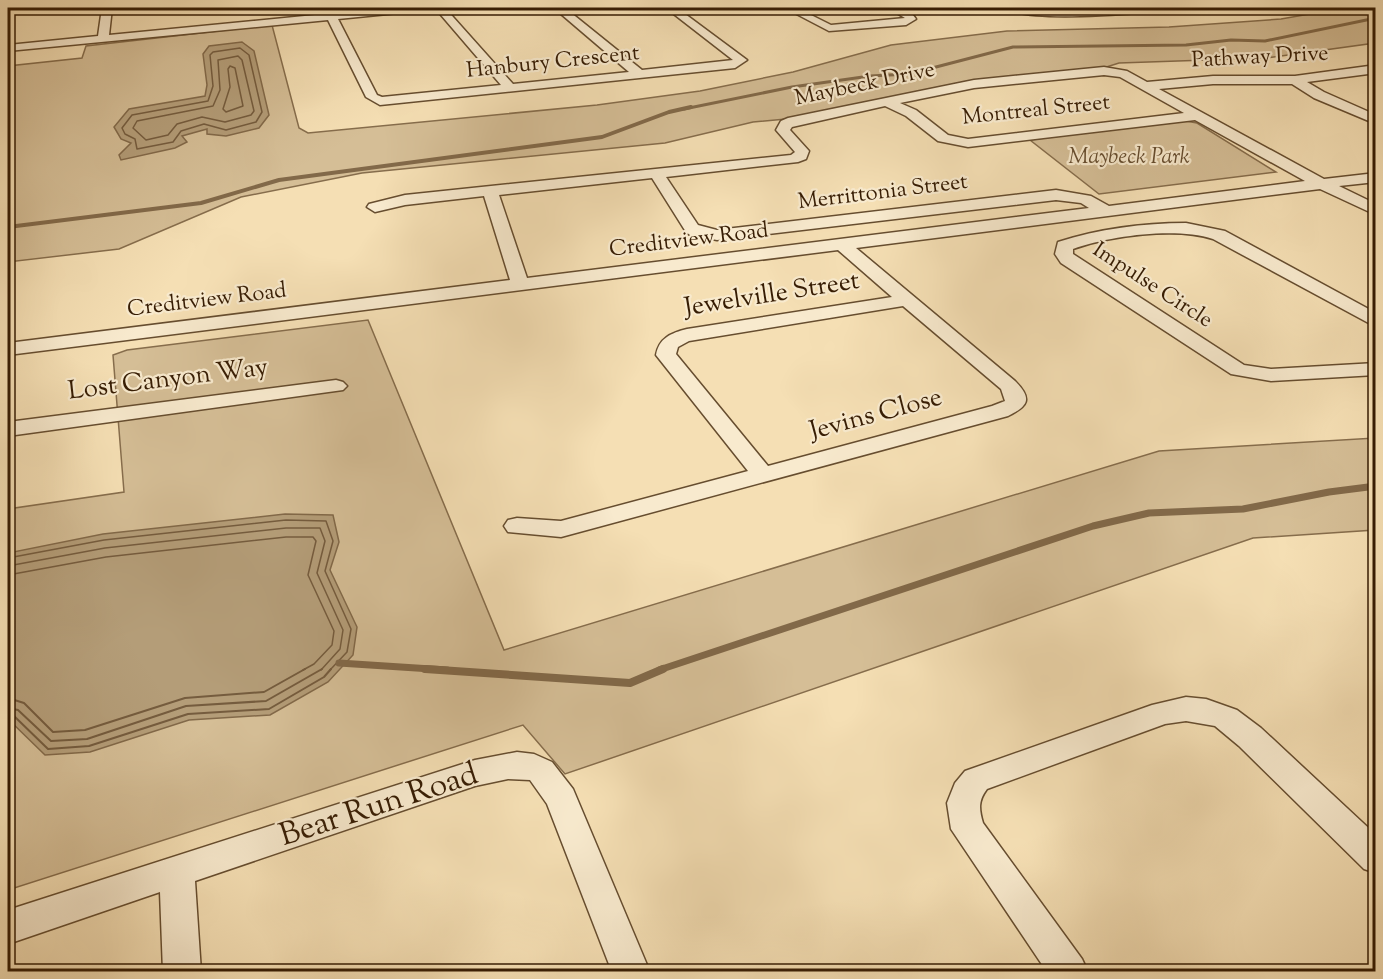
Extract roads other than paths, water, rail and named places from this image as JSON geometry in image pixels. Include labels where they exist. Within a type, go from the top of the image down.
[{"type":"street","points":[[103,39],[107,8]]},
{"type":"street","points":[[8,48],[103,39],[218,22],[329,12],[418,8]]},
{"type":"street","points":[[440,8],[511,89]]},
{"type":"street","points":[[559,8],[640,75]]},
{"type":"street","name":"Hanbury Crescent","points":[[329,12],[375,99],[396,101],[735,64],[741,60],[671,8]]},
{"type":"street","points":[[789,8],[822,26],[839,29],[906,22],[911,19],[893,8]]},
{"type":"street","points":[[1011,8],[1047,13],[1176,8]]},
{"type":"street","name":"Pathway Drive","points":[[1145,86],[1214,80],[1295,80],[1376,69]]},
{"type":"street","name":"Maybeck Drive","points":[[375,207],[405,200],[793,159],[803,152],[783,130],[786,124],[974,84],[1098,72],[1124,75],[1201,115],[1321,184],[1376,210]]},
{"type":"street","points":[[1295,80],[1319,95],[1376,120]]},
{"type":"street","name":"Montreal Street","points":[[887,102],[911,113],[943,138],[968,143],[1201,115]]},
{"type":"street","name":"Merrittonia Street","points":[[656,173],[692,228],[696,231],[717,235],[1056,195],[1085,199],[1106,211]]},
{"type":"street","name":"Creditview Road","points":[[8,349],[1376,177]]},
{"type":"street","points":[[490,191],[520,285]]},
{"type":"street","name":"Impulse Circle","points":[[1376,321],[1219,235],[1196,228],[1167,228],[1079,241],[1064,246],[1067,259],[1238,370],[1271,375],[1376,369]]},
{"type":"street","name":"Jevins Close","points":[[517,526],[561,529],[1000,411],[1015,404],[1014,391],[1008,385],[841,244]]},
{"type":"street","name":"Jewelville Street","points":[[762,474],[666,355],[666,348],[671,342],[687,335],[907,300]]},
{"type":"street","name":"Lost Canyon Way","points":[[8,429],[336,386]]},
{"type":"street","points":[[1069,972],[968,829],[962,807],[964,793],[976,780],[1163,713],[1186,709],[1206,711],[1226,718],[1250,736],[1376,858]]},
{"type":"street","name":"Bear Run Road","points":[[8,927],[475,773],[501,766],[530,767],[540,771],[548,778],[561,799],[631,972]]},
{"type":"street","points":[[177,873],[182,972]]},
{"type":"water","points":[[242,42],[254,51],[269,115],[259,128],[226,136],[207,134],[207,129],[182,136],[187,142],[175,148],[121,160],[119,155],[131,143],[121,139],[114,127],[129,109],[205,96],[207,85],[203,54],[209,46]]},
{"type":"water","points":[[285,514],[333,515],[339,542],[330,570],[357,627],[353,655],[328,682],[270,715],[189,720],[90,752],[45,755],[8,719],[8,553],[103,534]]},
{"type":"waterway","points":[[684,109],[792,87],[870,76],[909,74],[1013,47],[1186,45],[1231,40],[1265,41],[1376,18]]},
{"type":"waterway","points":[[8,227],[201,203],[279,180],[602,137],[669,112],[691,107]]},
{"type":"waterway","points":[[659,670],[1093,526],[1149,513],[1243,509],[1329,492],[1376,486]]},
{"type":"waterway","points":[[339,663],[447,670]]},
{"type":"waterway","points":[[425,669],[630,683],[663,669]]},
{"type":"park label","name":"Maybeck Park","points":[[1129,158]]}]
